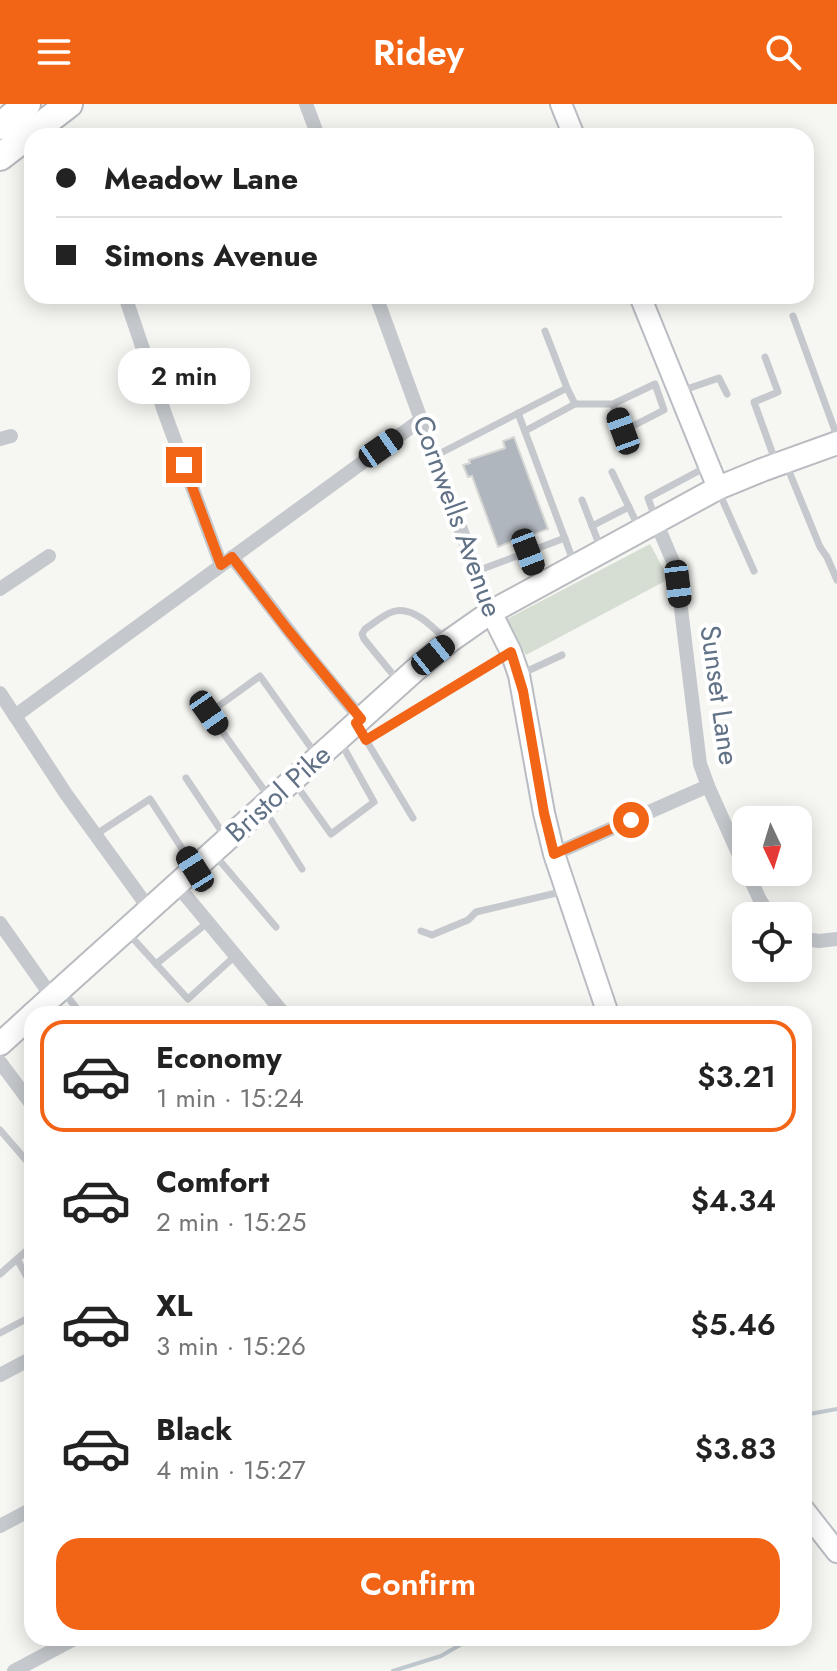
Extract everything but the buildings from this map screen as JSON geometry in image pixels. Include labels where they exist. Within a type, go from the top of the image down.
[{"type":"highway","points":[[0,126],[27,104]]},
{"type":"highway","points":[[38,128],[69,104]]},
{"type":"highway","points":[[0,157],[24,139]]},
{"type":"main road","name":"Bristol Pike","points":[[43,1006],[339,739],[361,727],[400,684],[491,612],[718,488],[837,443]]},
{"type":"main road","name":"Bristol Pike","points":[[0,1044],[24,1023]]},
{"type":"street","points":[[306,104],[315,128]]},
{"type":"street","points":[[561,104],[571,128]]},
{"type":"street","points":[[128,304],[165,414],[227,561],[288,630],[361,727]]},
{"type":"street","name":"Cornwells Avenue","points":[[379,304],[491,612],[519,675],[554,854],[600,1006]]},
{"type":"street","points":[[644,304],[718,488]]},
{"type":"street","points":[[15,716],[422,419]]},
{"type":"street","name":"Sunset Lane","points":[[648,526],[676,574],[700,764],[732,840]]},
{"type":"street","points":[[0,589],[49,556]]},
{"type":"street","points":[[0,693],[95,835],[150,910]]},
{"type":"street","points":[[554,854],[708,786]]},
{"type":"street","points":[[177,885],[277,1006]]},
{"type":"street","points":[[0,923],[57,993]]},
{"type":"street","points":[[812,940],[837,939]]},
{"type":"street","points":[[0,1062],[24,1094]]},
{"type":"street","points":[[0,1375],[24,1362]]},
{"type":"street","points":[[0,1526],[24,1513]]},
{"type":"street","points":[[812,1519],[836,1547]]},
{"type":"street","points":[[14,1671],[61,1646]]},
{"type":"lane","points":[[793,316],[837,436]]},
{"type":"lane","points":[[545,331],[575,404]]},
{"type":"lane","points":[[765,357],[778,392],[754,402],[837,580]]},
{"type":"lane","points":[[679,392],[719,378],[727,394]]},
{"type":"lane","points":[[525,431],[575,404],[613,404],[655,384],[664,410],[623,431],[613,404]]},
{"type":"lane","points":[[435,456],[567,388]]},
{"type":"lane","points":[[518,413],[575,565]]},
{"type":"lane","points":[[648,526],[648,498],[709,466]]},
{"type":"lane","points":[[612,472],[629,507],[648,526]]},
{"type":"lane","points":[[718,488],[754,571]]},
{"type":"lane","points":[[582,500],[602,551]]},
{"type":"lane","points":[[592,526],[629,507]]},
{"type":"lane","points":[[476,572],[565,538]]},
{"type":"lane","points":[[524,540],[541,584]]},
{"type":"lane","points":[[400,684],[364,639],[362,634],[365,629],[391,612],[411,612],[432,626],[448,643]]},
{"type":"lane","points":[[413,818],[361,727],[511,652]]},
{"type":"lane","points":[[519,675],[562,655]]},
{"type":"lane","points":[[302,869],[267,804],[209,713],[260,676],[318,758]]},
{"type":"lane","points":[[293,780],[331,834],[374,802],[339,739]]},
{"type":"lane","points":[[186,778],[220,846],[276,927]]},
{"type":"lane","points":[[95,835],[150,799],[195,869]]},
{"type":"lane","points":[[421,931],[432,935],[468,920],[476,912],[567,890]]},
{"type":"lane","points":[[156,964],[207,923]]},
{"type":"lane","points":[[126,931],[188,999],[235,956]]},
{"type":"lane","points":[[57,993],[72,1006]]},
{"type":"lane","points":[[0,1130],[24,1158]]},
{"type":"lane","points":[[0,1274],[24,1253]]},
{"type":"lane","points":[[17,1259],[24,1272]]},
{"type":"lane","points":[[0,1333],[24,1320]]},
{"type":"shaded area","points":[[650,544],[669,579],[526,655],[507,619]]},
{"type":"waterway","points":[[812,1414],[837,1409]]},
{"type":"waterway","points":[[393,1671],[441,1656],[458,1646]]},
{"type":"route","points":[[184,465],[221,565],[232,557],[361,719],[356,723],[366,740],[511,652],[523,691],[554,854],[631,820]]}]
